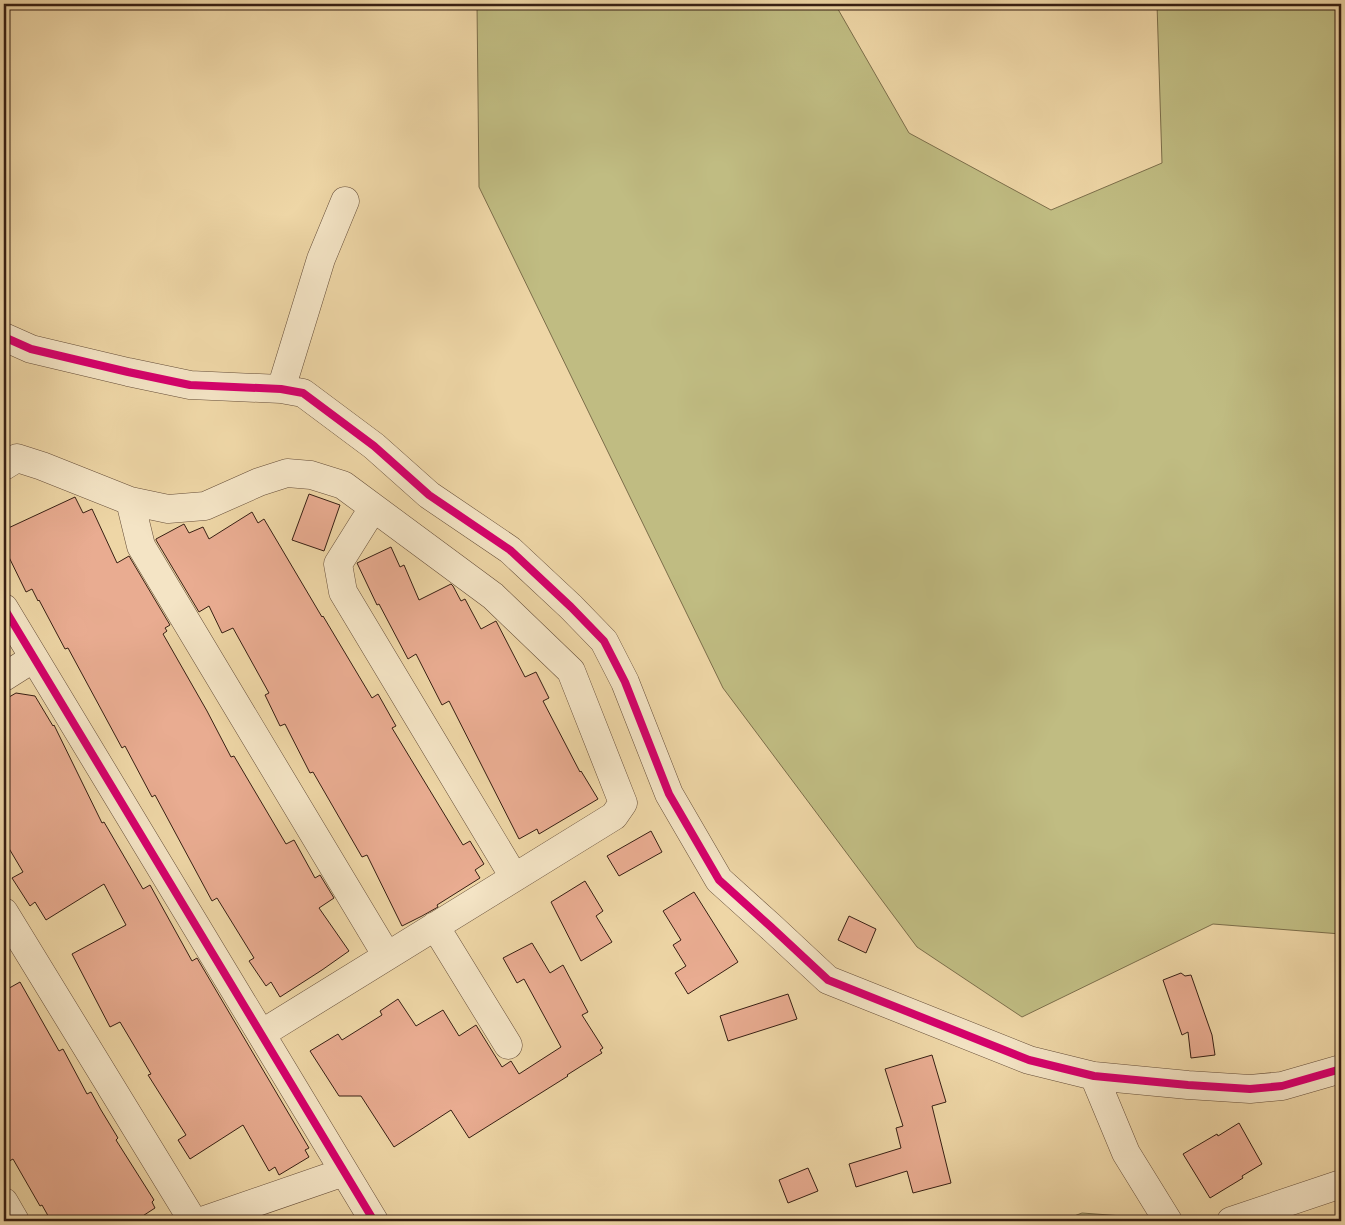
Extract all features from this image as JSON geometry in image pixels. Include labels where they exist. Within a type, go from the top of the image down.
[{"type":"street","points":[[281,389],[321,259],[345,200]]},
{"type":"street","points":[[4,337],[31,349],[190,385],[281,389],[303,393],[374,446],[429,495],[510,550],[604,641],[625,682],[669,794],[718,880],[828,980],[1030,1060],[1094,1076],[1250,1089],[1282,1086],[1341,1069]]},
{"type":"street","points":[[4,466],[17,458],[130,501],[168,509],[205,506],[259,482],[286,473],[311,476],[343,485],[493,596],[571,671],[622,803],[614,816],[261,1034]]},
{"type":"street","points":[[130,501],[141,546],[387,956]]},
{"type":"street","points":[[373,508],[338,564],[343,592],[514,877]]},
{"type":"street","points":[[4,608],[374,1221]]},
{"type":"street","points":[[4,677],[34,658]]},
{"type":"street","points":[[4,912],[193,1221]]},
{"type":"street","points":[[435,926],[508,1045]]},
{"type":"street","points":[[1094,1076],[1126,1154],[1168,1221]]},
{"type":"street","points":[[202,1221],[344,1172]]},
{"type":"street","points":[[1232,1221],[1341,1184]]},
{"type":"street","points":[[4,1202],[16,1221]]},
{"type":"shaded area","points":[[477,4],[835,4],[909,133],[1051,210],[1162,163],[1157,4],[1341,4],[1341,934],[1213,924],[1022,1017],[917,947],[723,688],[479,187]]},
{"type":"shaded area","points":[[1082,1213],[1150,1218],[1152,1221],[1061,1221]]},
{"type":"building","points":[[309,494],[340,505],[324,551],[292,540]]},
{"type":"building","points":[[75,497],[83,513],[92,509],[117,563],[129,556],[170,625],[165,628],[167,631],[163,634],[231,757],[234,756],[286,844],[294,840],[315,878],[320,875],[334,898],[319,908],[349,951],[280,997],[271,982],[266,986],[249,961],[254,958],[217,898],[212,901],[155,795],[152,797],[125,746],[122,748],[68,648],[65,649],[39,600],[32,589],[26,592],[4,547],[4,530]]},
{"type":"building","points":[[252,512],[258,523],[264,519],[372,698],[378,694],[396,726],[392,728],[463,845],[470,841],[484,864],[475,870],[480,878],[437,905],[438,907],[402,926],[367,855],[362,857],[313,772],[310,773],[285,724],[280,726],[265,695],[269,693],[233,628],[222,633],[209,606],[199,612],[156,540],[184,524],[189,533],[203,527],[209,539]]},
{"type":"building","points":[[391,547],[400,567],[404,565],[419,600],[451,584],[461,601],[465,599],[481,629],[496,621],[525,677],[536,672],[549,698],[543,701],[580,772],[598,799],[539,834],[537,829],[519,839],[449,701],[442,705],[416,654],[408,659],[379,604],[377,605],[357,563]]},
{"type":"building","points":[[16,693],[35,696],[54,725],[102,823],[104,822],[143,889],[150,885],[192,961],[197,958],[309,1148],[305,1150],[309,1157],[279,1175],[275,1167],[269,1171],[243,1125],[190,1159],[178,1140],[186,1135],[148,1075],[151,1074],[120,1022],[110,1027],[72,954],[126,925],[104,884],[46,920],[35,902],[30,906],[12,878],[23,872],[4,840],[4,700]]},
{"type":"building","points":[[651,831],[662,852],[619,876],[607,856]]},
{"type":"building","points":[[585,881],[603,911],[596,916],[612,942],[581,961],[551,902]]},
{"type":"building","points":[[694,892],[738,962],[688,994],[675,973],[686,966],[673,945],[681,940],[663,911]]},
{"type":"building","points":[[849,916],[876,929],[866,953],[838,940]]},
{"type":"building","points":[[532,943],[550,973],[563,965],[588,1012],[582,1015],[603,1048],[600,1050],[602,1053],[469,1138],[451,1110],[394,1147],[361,1096],[339,1096],[310,1051],[338,1034],[342,1040],[382,1015],[380,1011],[398,999],[416,1026],[443,1010],[459,1036],[476,1025],[502,1067],[511,1061],[519,1074],[561,1047],[524,979],[517,983],[503,958]]},
{"type":"building","points":[[1181,973],[1185,976],[1191,975],[1212,1035],[1215,1055],[1191,1058],[1188,1032],[1182,1035],[1163,980]]},
{"type":"building","points":[[20,982],[59,1051],[63,1049],[87,1094],[91,1092],[118,1138],[116,1140],[154,1200],[152,1202],[155,1208],[135,1221],[51,1221],[42,1205],[40,1206],[13,1159],[4,1164],[4,991]]},
{"type":"building","points":[[788,994],[797,1019],[728,1041],[720,1016]]},
{"type":"building","points":[[932,1055],[946,1102],[932,1106],[951,1183],[913,1193],[907,1171],[856,1187],[849,1164],[901,1148],[896,1128],[903,1126],[885,1069]]},
{"type":"building","points":[[1239,1123],[1262,1164],[1210,1198],[1183,1154]]},
{"type":"building","points":[[808,1168],[818,1191],[788,1203],[779,1180]]},
{"type":"cycle path","points":[[4,337],[31,349],[190,385],[281,389],[303,393],[374,446],[429,495],[510,550],[604,641],[625,682],[669,794],[719,880],[828,980],[1029,1060],[1094,1076],[1250,1089],[1282,1086],[1341,1069]]},
{"type":"cycle path","points":[[4,608],[374,1221]]}]
